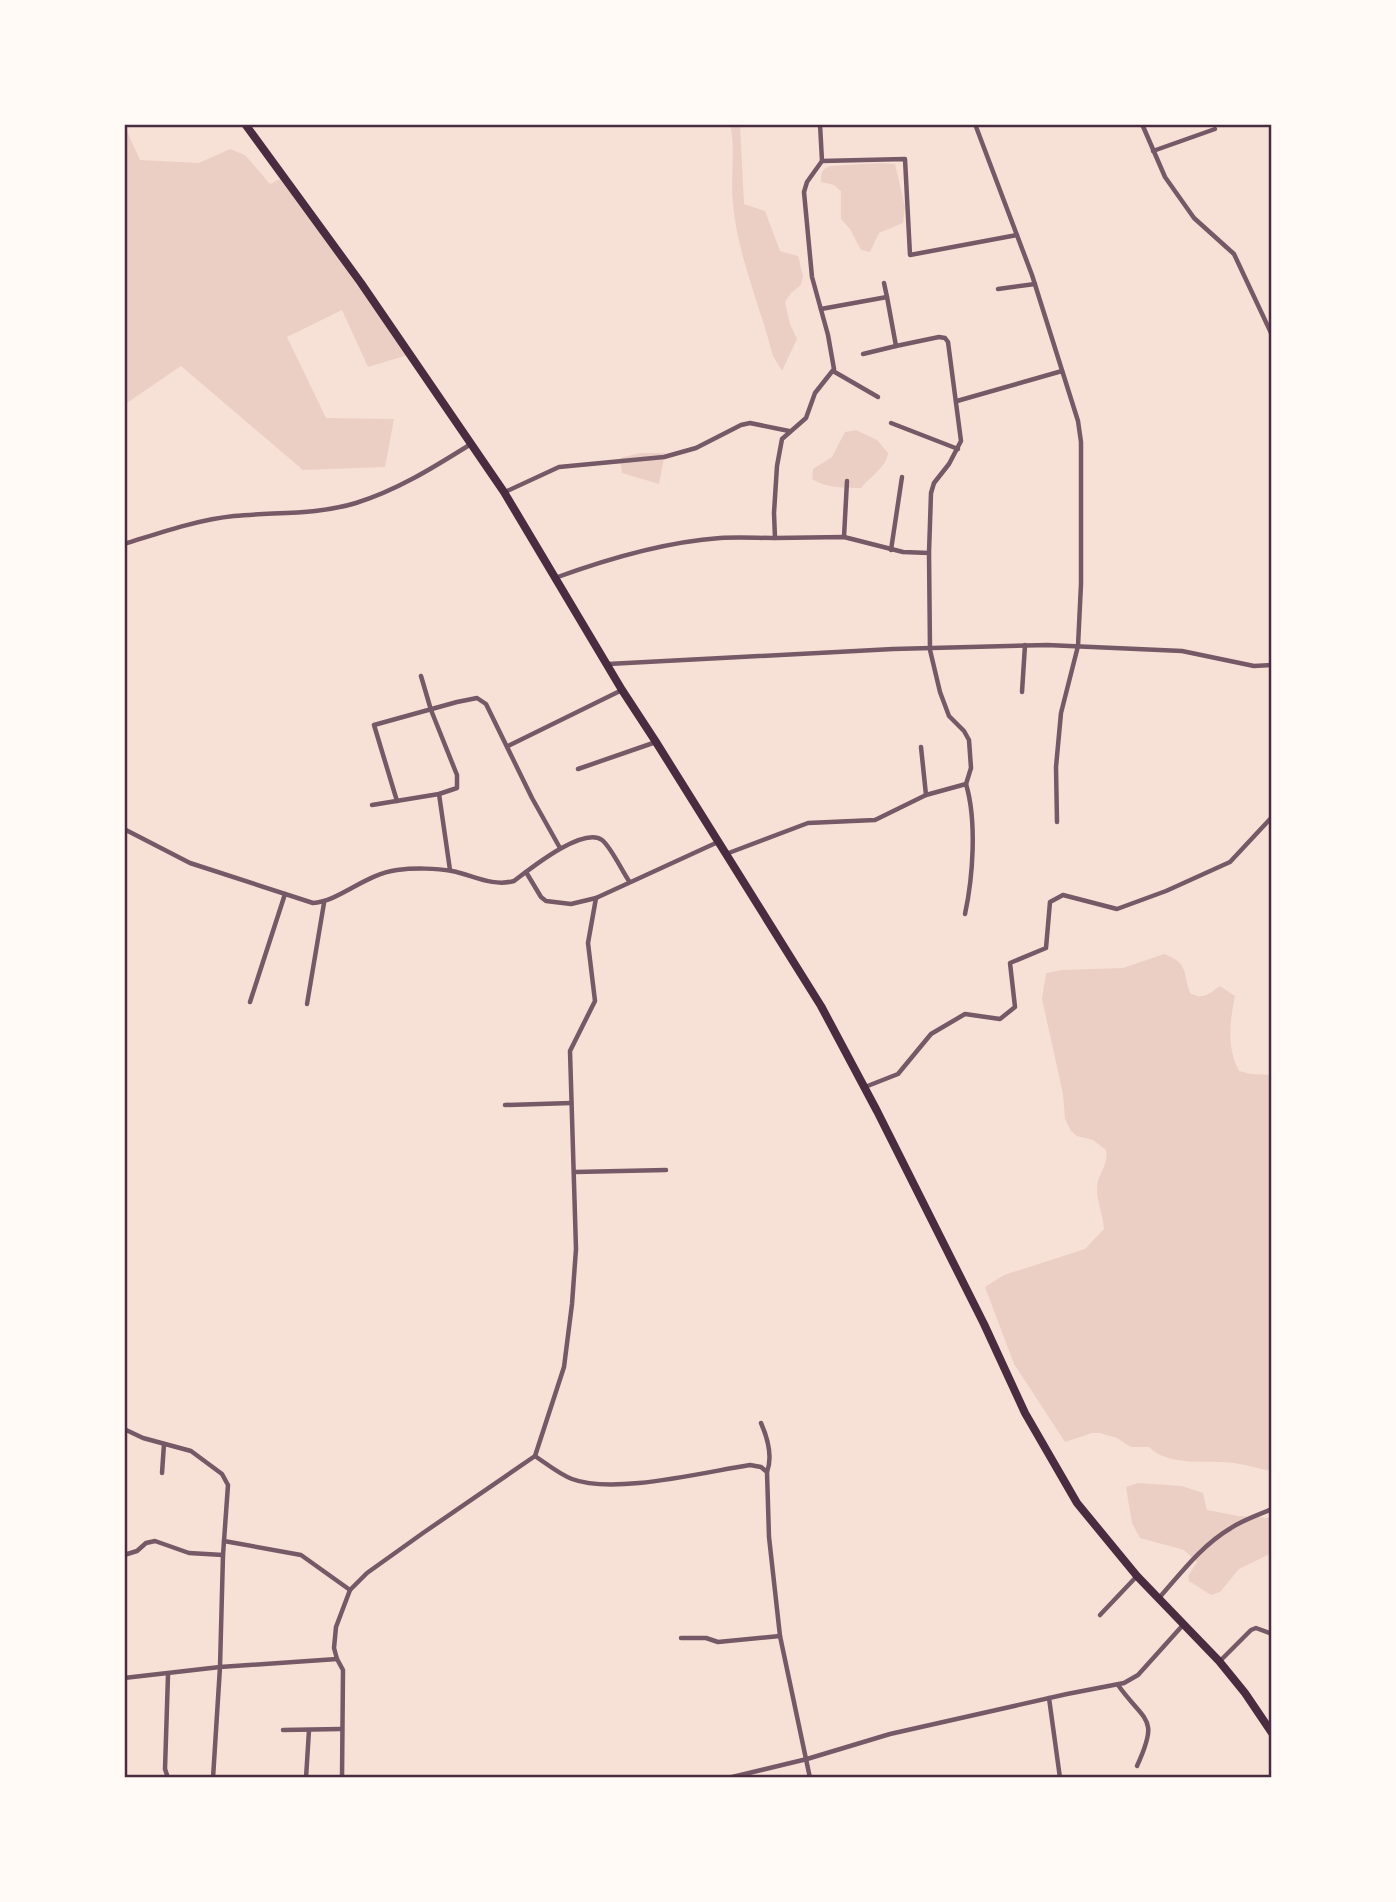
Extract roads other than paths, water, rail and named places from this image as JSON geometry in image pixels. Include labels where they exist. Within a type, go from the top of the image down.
[{"type":"highway","points":[[245,124],[361,283],[504,492],[622,690],[821,1006],[978,1312],[1025,1413],[1077,1503],[1137,1576],[1219,1661],[1245,1693],[1272,1734]]},
{"type":"street","points":[[775,538],[777,466],[782,439],[806,418],[815,393],[833,371],[828,335],[812,277],[804,192],[807,182],[822,161],[820,124]]},
{"type":"street","points":[[975,124],[1035,284],[1078,421],[1082,463],[1078,646],[1060,721],[1056,767],[1057,822]]},
{"type":"street","points":[[1142,124],[1165,177],[1194,218],[1234,254],[1272,335]]},
{"type":"street","points":[[1153,151],[1215,129]]},
{"type":"street","points":[[822,161],[905,159],[910,255],[1017,235]]},
{"type":"street","points":[[884,283],[896,346]]},
{"type":"street","points":[[999,289],[1035,284]]},
{"type":"street","points":[[821,309],[887,297]]},
{"type":"street","points":[[124,331],[124,343]]},
{"type":"street","points":[[863,354],[945,338],[948,342],[961,441],[933,483],[931,493],[930,650],[949,716],[969,740],[971,768],[966,785],[973,809],[971,888],[965,914]]},
{"type":"street","points":[[833,371],[878,397]]},
{"type":"street","points":[[957,401],[1062,371]]},
{"type":"street","points":[[504,492],[559,467],[664,457],[696,448],[750,423],[789,431]]},
{"type":"street","points":[[891,423],[958,449]]},
{"type":"street","points":[[124,544],[196,522],[231,516],[313,511],[354,504],[399,488],[471,444]]},
{"type":"street","points":[[891,550],[902,477]]},
{"type":"street","points":[[844,537],[847,481]]},
{"type":"street","points":[[554,578],[650,550],[701,540],[844,537],[891,550],[929,553]]},
{"type":"street","points":[[1022,692],[1025,645]]},
{"type":"street","points":[[608,664],[1025,645],[1182,651],[1254,666],[1272,665]]},
{"type":"street","points":[[372,805],[439,794],[457,788],[458,779],[421,676]]},
{"type":"street","points":[[508,746],[622,690]]},
{"type":"street","points":[[397,801],[374,725],[477,698],[486,704],[532,798],[561,848]]},
{"type":"street","points":[[578,769],[656,742]]},
{"type":"street","points":[[921,747],[926,795]]},
{"type":"street","points":[[726,854],[808,823],[875,820],[926,795],[966,785]]},
{"type":"street","points":[[439,794],[450,870]]},
{"type":"street","points":[[864,1088],[898,1074],[931,1034],[965,1014],[1000,1019],[1015,1007],[1010,963],[1046,948],[1050,902],[1063,895],[1117,909],[1166,891],[1230,862],[1272,817]]},
{"type":"street","points":[[124,830],[190,863],[313,903],[324,903],[372,876],[399,870],[450,870],[498,883],[514,881],[561,848],[591,836],[603,840],[629,881]]},
{"type":"street","points":[[526,872],[546,901],[571,904],[596,898],[718,842]]},
{"type":"street","points":[[250,1002],[285,894]]},
{"type":"street","points":[[342,1778],[343,1670],[334,1648],[336,1627],[350,1590],[367,1573],[535,1457],[564,1367],[576,1249],[570,1051],[594,1000],[588,943],[596,898]]},
{"type":"street","points":[[307,1004],[324,903]]},
{"type":"street","points":[[505,1104],[571,1103]]},
{"type":"street","points":[[575,1172],[666,1170]]},
{"type":"street","points":[[761,1423],[768,1440],[769,1537],[780,1636],[810,1778]]},
{"type":"street","points":[[124,1429],[143,1438],[191,1451],[226,1479],[228,1485],[213,1778]]},
{"type":"street","points":[[162,1473],[164,1444]]},
{"type":"street","points":[[535,1457],[570,1479],[590,1484],[668,1480],[750,1465],[761,1467],[767,1472]]},
{"type":"street","points":[[1158,1598],[1196,1556],[1220,1535],[1233,1526],[1272,1509]]},
{"type":"street","points":[[124,1555],[155,1541],[189,1553],[223,1555]]},
{"type":"street","points":[[224,1541],[301,1555],[350,1590]]},
{"type":"street","points":[[1100,1615],[1137,1576]]},
{"type":"street","points":[[728,1778],[807,1759],[890,1734],[1118,1685],[1138,1675],[1184,1624]]},
{"type":"street","points":[[1219,1661],[1251,1630],[1256,1628],[1272,1634]]},
{"type":"street","points":[[681,1638],[706,1638],[718,1642],[780,1636]]},
{"type":"street","points":[[124,1678],[220,1667],[337,1660]]},
{"type":"street","points":[[168,1674],[165,1769],[168,1778]]},
{"type":"street","points":[[1118,1685],[1141,1710],[1147,1721],[1149,1734],[1137,1766]]},
{"type":"street","points":[[1049,1698],[1060,1778]]},
{"type":"street","points":[[283,1730],[341,1729]]},
{"type":"street","points":[[306,1778],[309,1730]]}]
